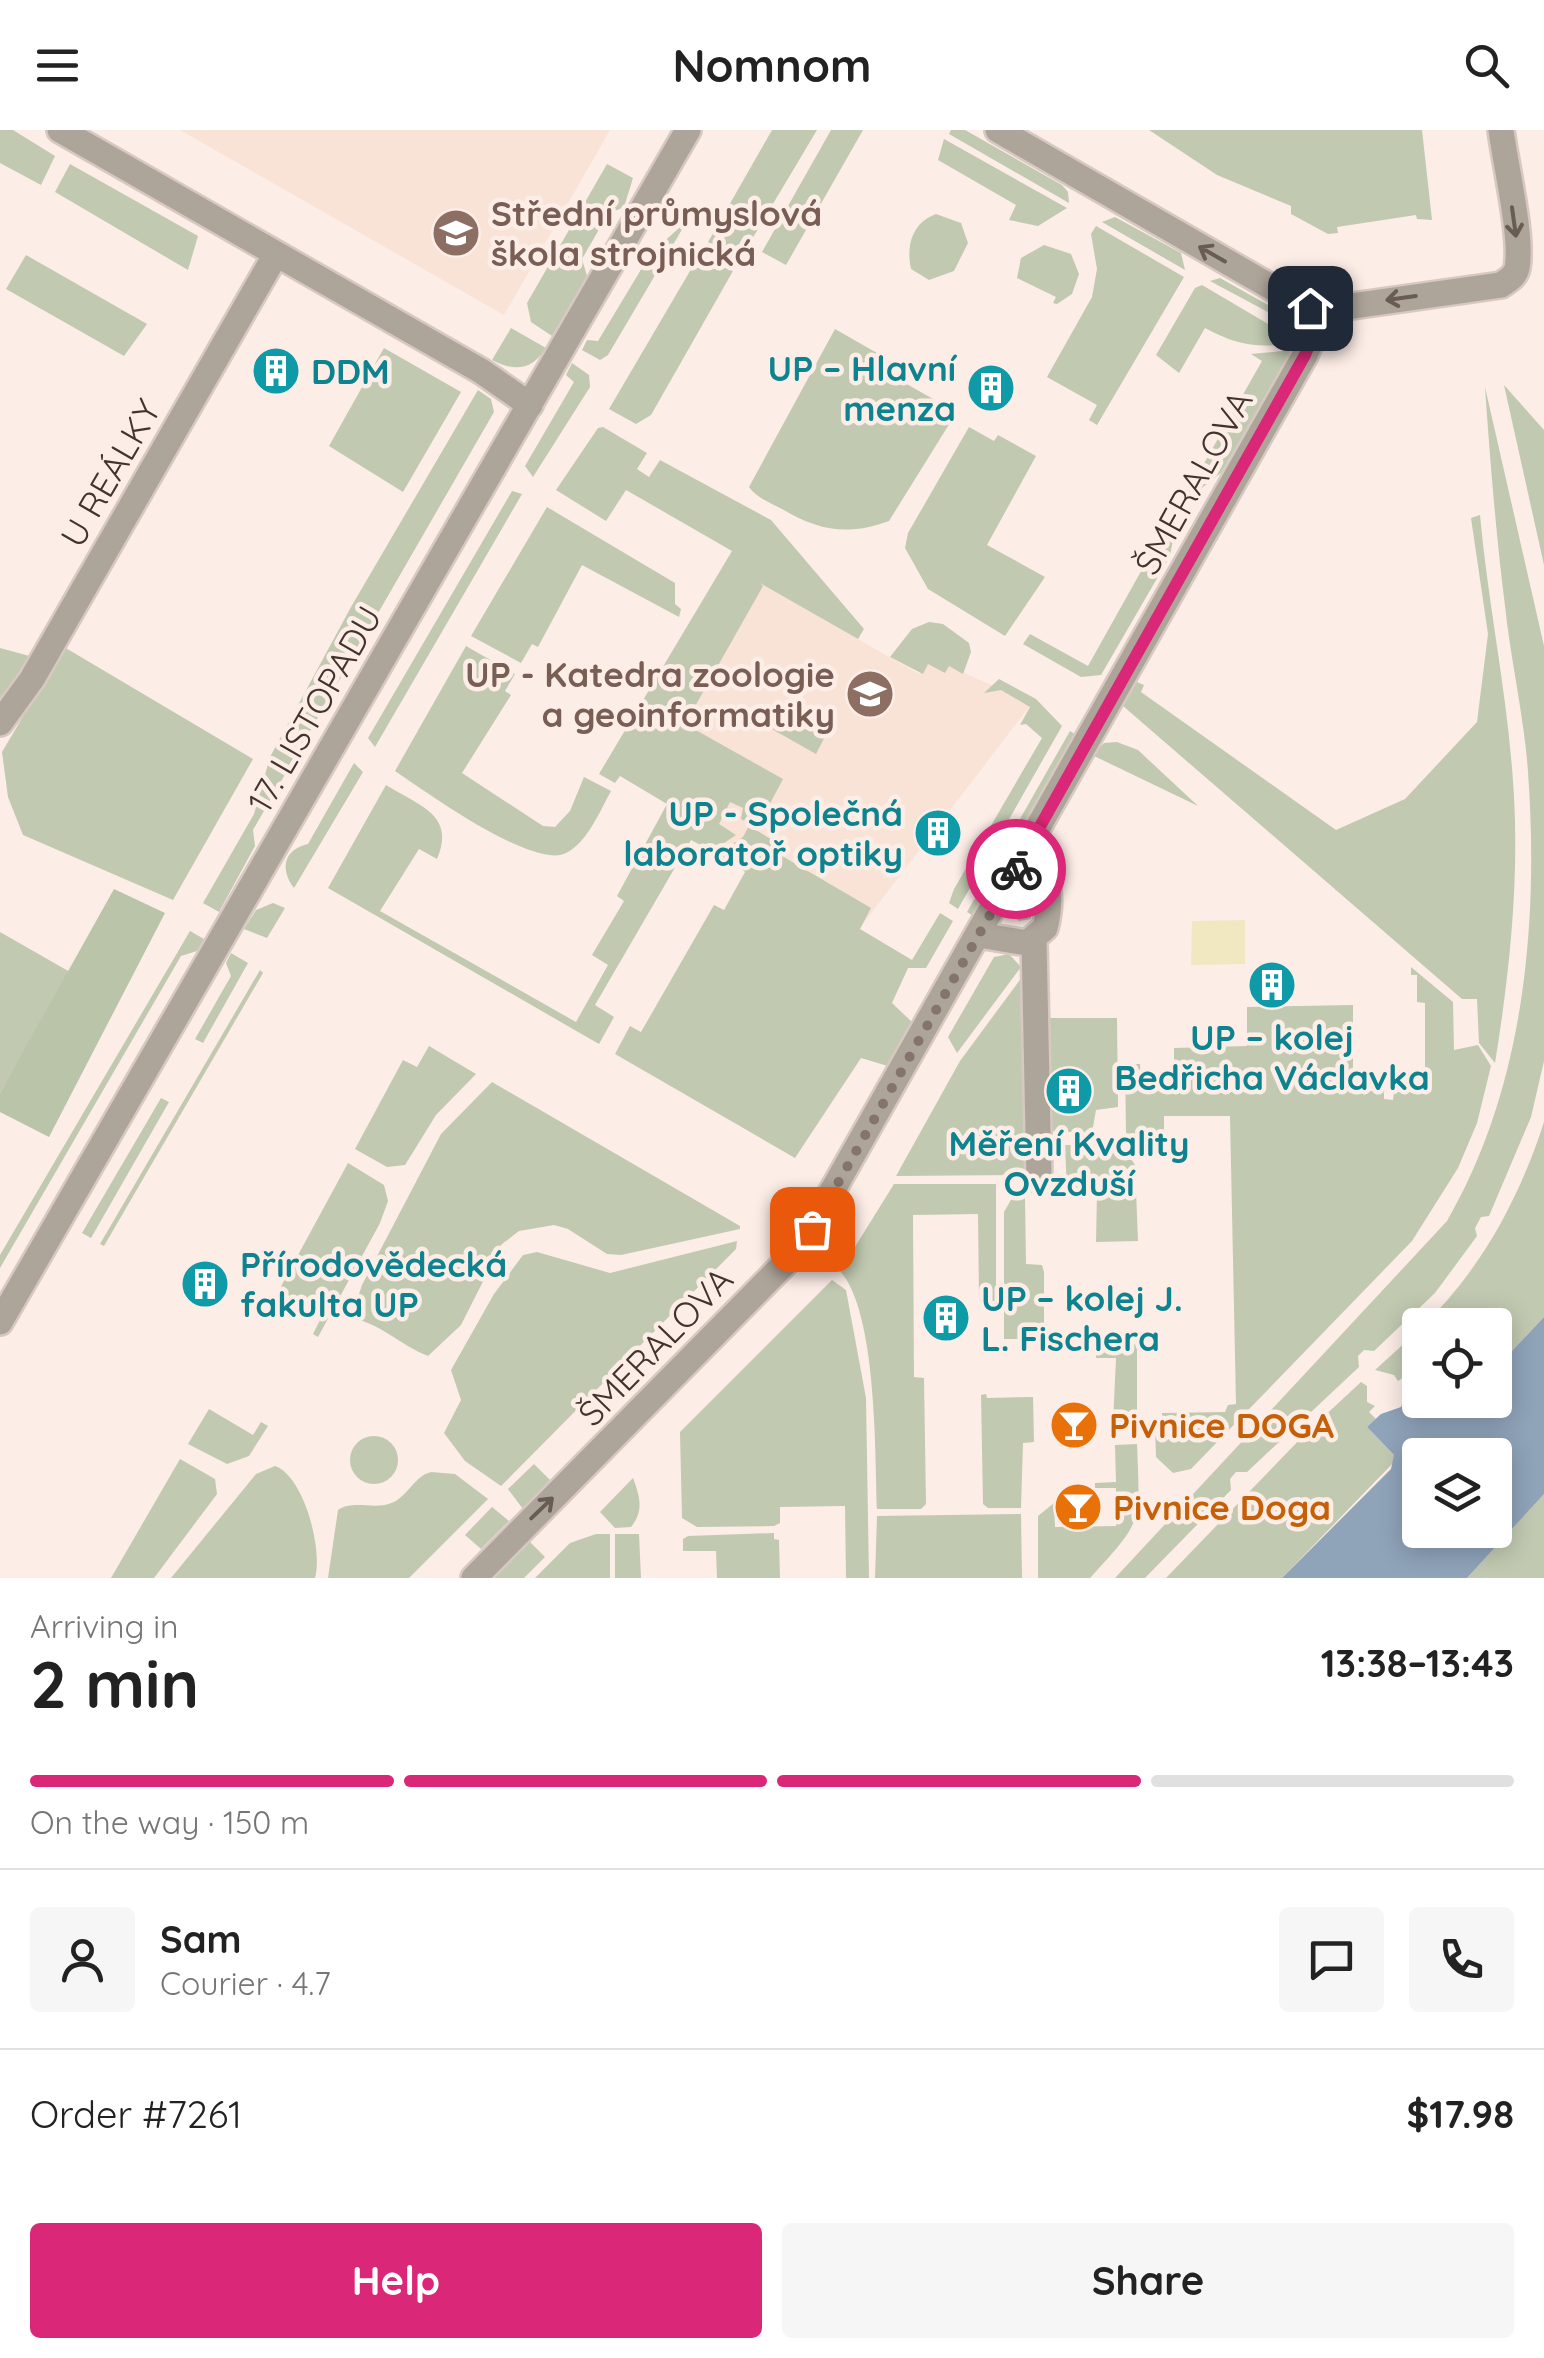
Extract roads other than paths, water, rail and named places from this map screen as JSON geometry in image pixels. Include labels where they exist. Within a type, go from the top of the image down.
[{"type":"street","points":[[60,130],[481,371],[530,405]]},
{"type":"street","name":"17. LISTOPADU","points":[[0,1322],[688,130]]},
{"type":"street","points":[[998,130],[1297,302],[1324,310],[1501,285],[1512,278],[1518,249],[1501,130]]},
{"type":"street","name":"U REÁLKY","points":[[0,723],[32,678],[276,254]]},
{"type":"street","name":"ŠMERALOVA","points":[[474,1578],[800,1248],[1305,355],[1324,310]]},
{"type":"street","points":[[978,935],[1008,943],[1034,940],[1045,928],[1048,894],[1042,869],[1023,855]]},
{"type":"street","points":[[1034,940],[1039,1180]]},
{"type":"water","points":[[1544,1317],[1544,1494],[1512,1529],[1512,1438],[1402,1438],[1402,1548],[1494,1548],[1467,1578],[1282,1578],[1391,1469],[1394,1455],[1367,1427],[1381,1414],[1401,1407],[1402,1418],[1512,1418],[1512,1351]]},
{"type":"place","name":"Střední průmyslová škola strojnická","points":[[456,233]]},
{"type":"place","name":"DDM","points":[[276,371]]},
{"type":"place","name":"UP – Hlavní menza","points":[[991,388]]},
{"type":"place","name":"UP - Katedra zoologie a geoinformatiky","points":[[870,694]]},
{"type":"place","name":"UP - Společná laboratoř optiky","points":[[938,833]]},
{"type":"place","name":"UP – kolej Bedřicha Václavka","points":[[1272,985]]},
{"type":"place","name":"Měření Kvality Ovzduší","points":[[1069,1091]]},
{"type":"place","name":"Přírodovědecká fakulta UP","points":[[205,1284]]},
{"type":"place","name":"UP – kolej J. L. Fischera","points":[[946,1318]]},
{"type":"place","name":"Pivnice DOGA","points":[[1074,1425]]},
{"type":"place","name":"Pivnice Doga","points":[[1078,1507]]}]
